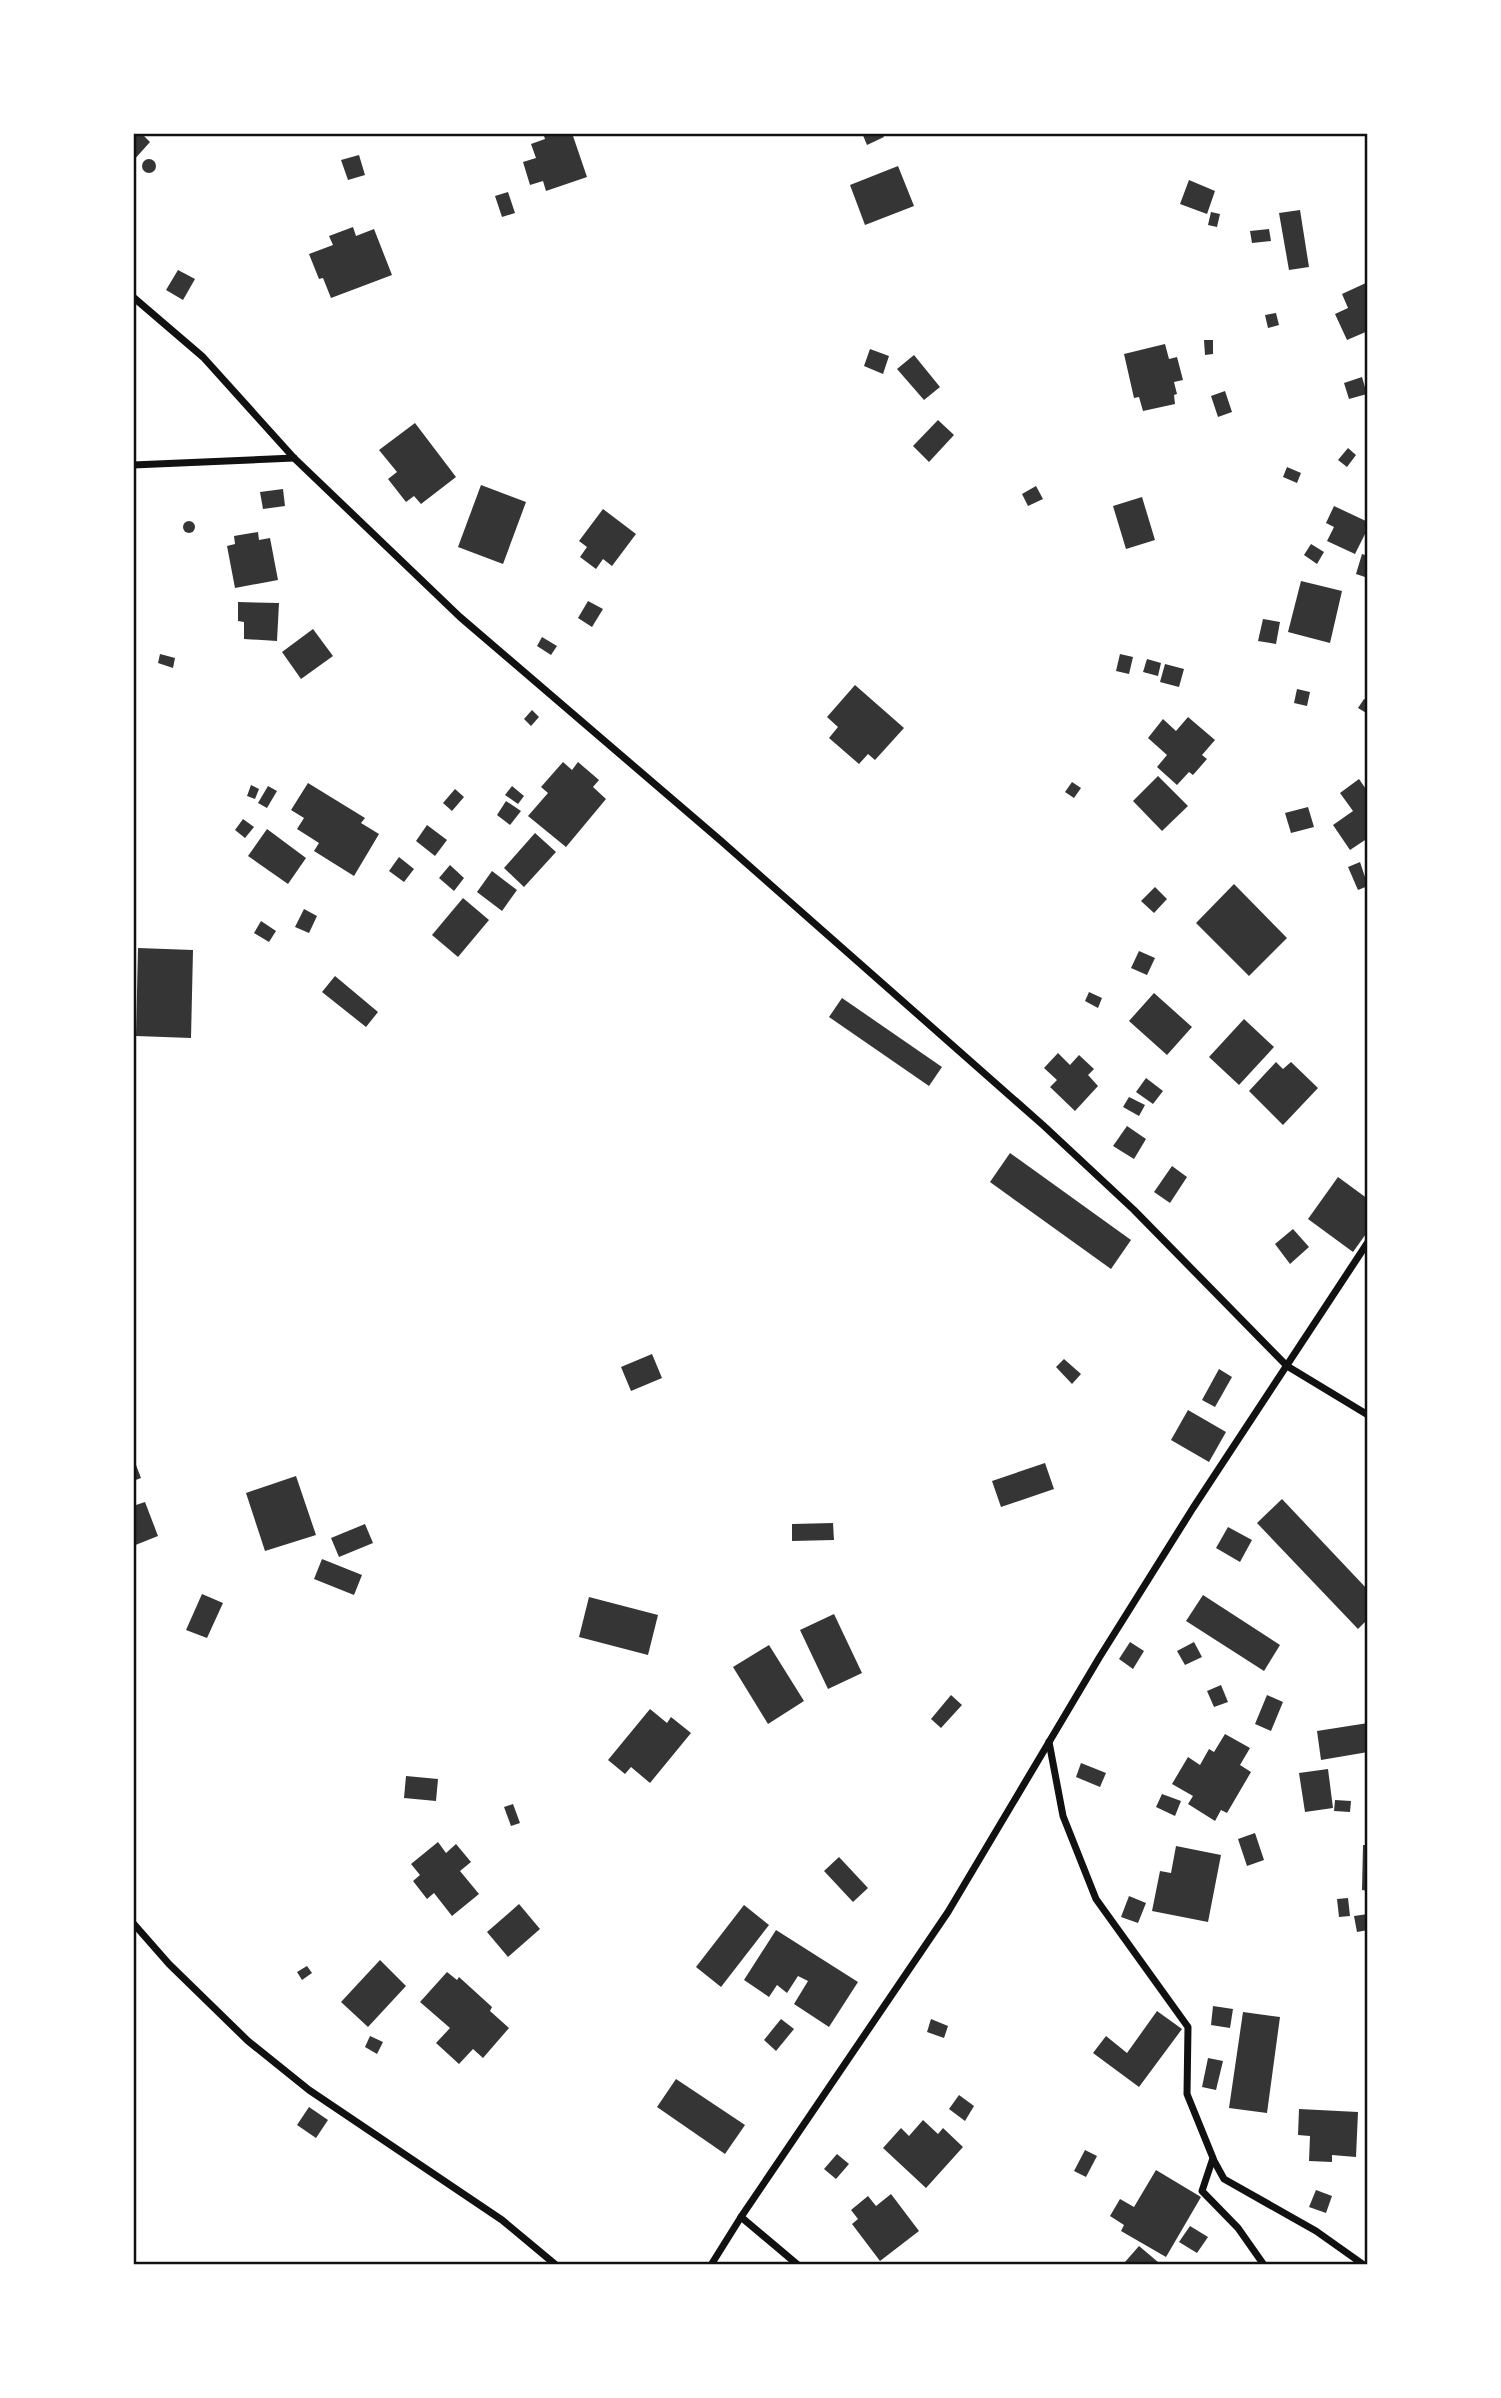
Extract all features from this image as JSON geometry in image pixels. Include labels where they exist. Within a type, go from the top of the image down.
[{"type":"street","points":[[133,297],[203,357],[294,458],[460,617],[731,849],[1044,1126],[1134,1210],[1287,1366],[1368,1415]]},
{"type":"street","points":[[133,465],[294,458]]},
{"type":"street","points":[[712,2265],[741,2217],[948,1912],[1049,1741],[1193,1508],[1368,1242]]},
{"type":"street","points":[[1049,1741],[1063,1816],[1096,1899],[1188,2026],[1187,2094],[1224,2179],[1316,2231],[1364,2265]]},
{"type":"street","points":[[133,1923],[169,1964],[248,2041],[309,2090],[502,2220],[555,2265]]},
{"type":"street","points":[[1213,2158],[1202,2191],[1238,2228],[1264,2265]]},
{"type":"street","points":[[741,2217],[798,2265]]},
{"type":"building","points":[[133,133],[141,133],[150,142],[133,161]]},
{"type":"building","points":[[543,133],[572,133],[587,177],[546,191],[543,181],[530,185],[523,162],[536,158],[531,144],[545,139]]},
{"type":"building","points":[[862,133],[882,133],[884,137],[867,145]]},
{"type":"building","points":[[359,155],[365,175],[348,180],[341,160]]},
{"type":"building","points":[[146,159],[152,159],[156,166],[152,173],[146,173],[142,169],[142,163]]},
{"type":"building","points":[[898,166],[914,206],[865,225],[850,185]]},
{"type":"building","points":[[1189,180],[1215,191],[1207,214],[1180,204]]},
{"type":"building","points":[[508,192],[515,213],[502,217],[495,196]]},
{"type":"building","points":[[1300,210],[1309,267],[1289,270],[1279,213]]},
{"type":"building","points":[[1211,212],[1220,214],[1217,227],[1208,225]]},
{"type":"building","points":[[353,227],[356,236],[374,229],[392,275],[331,298],[323,278],[319,279],[309,254],[333,245],[329,236]]},
{"type":"building","points":[[1269,229],[1271,241],[1252,243],[1250,231]]},
{"type":"building","points":[[178,270],[195,279],[183,300],[166,290]]},
{"type":"building","points":[[1368,282],[1368,331],[1347,340],[1335,314],[1348,308],[1342,294]]},
{"type":"building","points":[[1276,313],[1279,325],[1268,328],[1265,315]]},
{"type":"building","points":[[1204,340],[1213,340],[1213,354],[1205,355]]},
{"type":"building","points":[[1165,344],[1169,359],[1177,357],[1183,380],[1174,382],[1177,394],[1174,395],[1175,404],[1143,411],[1139,397],[1134,398],[1124,354]]},
{"type":"building","points":[[870,349],[889,356],[883,374],[864,366]]},
{"type":"building","points":[[914,355],[940,387],[924,400],[897,369]]},
{"type":"building","points":[[1362,377],[1367,394],[1349,399],[1344,383]]},
{"type":"building","points":[[1225,391],[1232,412],[1218,417],[1211,396]]},
{"type":"building","points":[[938,420],[954,435],[929,462],[913,446]]},
{"type":"building","points":[[415,423],[456,477],[421,504],[414,496],[406,502],[388,479],[397,472],[379,450]]},
{"type":"building","points":[[1348,448],[1356,455],[1347,467],[1338,460]]},
{"type":"building","points":[[1287,467],[1301,473],[1297,483],[1283,477]]},
{"type":"building","points":[[481,485],[526,502],[503,564],[458,547]]},
{"type":"building","points":[[1036,486],[1043,499],[1028,506],[1022,494]]},
{"type":"building","points":[[283,489],[285,506],[263,509],[260,492]]},
{"type":"building","points":[[1142,497],[1155,540],[1126,549],[1113,506]]},
{"type":"building","points":[[1334,506],[1368,522],[1368,528],[1355,554],[1327,541],[1334,527],[1326,523]]},
{"type":"building","points":[[603,509],[636,534],[612,566],[603,559],[596,569],[580,557],[587,547],[579,541]]},
{"type":"building","points":[[189,521],[195,527],[189,533],[183,527]]},
{"type":"building","points":[[258,532],[259,540],[270,538],[278,580],[235,588],[227,546],[235,544],[234,536]]},
{"type":"building","points":[[1311,544],[1324,552],[1317,564],[1304,555]]},
{"type":"building","points":[[1362,554],[1368,556],[1368,578],[1356,574]]},
{"type":"building","points":[[1301,581],[1342,591],[1330,643],[1288,632]]},
{"type":"building","points":[[588,601],[603,609],[592,627],[578,618]]},
{"type":"building","points":[[238,602],[279,603],[277,641],[244,639],[244,622],[238,621]]},
{"type":"building","points":[[1263,619],[1280,622],[1276,644],[1258,641]]},
{"type":"building","points":[[313,629],[333,656],[301,679],[282,652]]},
{"type":"building","points":[[542,637],[557,646],[551,655],[537,646]]},
{"type":"building","points":[[160,654],[175,658],[173,668],[158,663]]},
{"type":"building","points":[[1120,654],[1133,657],[1129,674],[1116,671]]},
{"type":"building","points":[[1147,659],[1161,663],[1158,676],[1143,672]]},
{"type":"building","points":[[1165,664],[1184,669],[1179,687],[1160,682]]},
{"type":"building","points":[[855,685],[904,728],[875,760],[868,754],[859,764],[829,738],[838,727],[827,717]]},
{"type":"building","points":[[1297,689],[1310,692],[1307,706],[1294,703]]},
{"type":"building","points":[[1364,699],[1368,701],[1368,714],[1358,708]]},
{"type":"building","points":[[532,710],[539,717],[531,726],[524,719]]},
{"type":"building","points":[[1188,717],[1215,740],[1202,755],[1207,759],[1193,775],[1189,772],[1177,785],[1157,767],[1167,755],[1148,738],[1163,719],[1176,731]]},
{"type":"building","points":[[563,762],[572,770],[578,762],[599,780],[593,787],[606,799],[566,847],[528,816],[548,793],[541,787]]},
{"type":"building","points":[[1158,776],[1188,806],[1162,831],[1133,801]]},
{"type":"building","points":[[1359,779],[1368,792],[1368,838],[1350,850],[1333,825],[1353,811],[1340,793]]},
{"type":"building","points":[[1072,782],[1081,788],[1074,798],[1065,792]]},
{"type":"building","points":[[308,783],[365,818],[361,823],[379,834],[354,876],[314,851],[319,843],[297,829],[304,818],[291,810]]},
{"type":"building","points":[[251,785],[259,789],[255,799],[247,796]]},
{"type":"building","points":[[268,786],[277,791],[267,808],[258,803]]},
{"type":"building","points":[[512,786],[524,796],[518,804],[505,795]]},
{"type":"building","points":[[455,789],[464,797],[452,811],[443,803]]},
{"type":"building","points":[[506,801],[521,811],[510,825],[497,815]]},
{"type":"building","points":[[1308,807],[1314,827],[1291,833],[1285,813]]},
{"type":"building","points":[[243,819],[254,827],[245,838],[235,830]]},
{"type":"building","points":[[427,825],[447,840],[435,856],[416,841]]},
{"type":"building","points":[[267,829],[306,858],[288,884],[248,856]]},
{"type":"building","points":[[535,833],[556,852],[524,887],[504,868]]},
{"type":"building","points":[[399,857],[414,869],[404,882],[389,871]]},
{"type":"building","points":[[1360,862],[1368,886],[1358,890],[1348,867]]},
{"type":"building","points":[[450,865],[464,878],[454,891],[439,878]]},
{"type":"building","points":[[492,871],[517,890],[502,911],[477,892]]},
{"type":"building","points":[[1234,884],[1287,938],[1249,976],[1196,923]]},
{"type":"building","points":[[1155,887],[1167,899],[1154,913],[1141,901]]},
{"type":"building","points":[[463,898],[489,920],[458,957],[432,935]]},
{"type":"building","points":[[304,909],[317,916],[309,933],[295,927]]},
{"type":"building","points":[[261,921],[276,931],[269,942],[254,933]]},
{"type":"building","points":[[138,948],[193,950],[191,1038],[136,1036]]},
{"type":"building","points":[[1139,951],[1155,958],[1147,975],[1131,968]]},
{"type":"building","points":[[335,976],[378,1012],[366,1027],[322,992]]},
{"type":"building","points":[[1089,992],[1102,998],[1098,1008],[1085,1001]]},
{"type":"building","points":[[1154,993],[1192,1027],[1167,1055],[1129,1021]]},
{"type":"building","points":[[842,998],[942,1067],[929,1086],[829,1017]]},
{"type":"building","points":[[1244,1019],[1274,1047],[1239,1085],[1209,1057]]},
{"type":"building","points":[[1058,1053],[1070,1065],[1079,1055],[1094,1069],[1088,1075],[1098,1086],[1075,1111],[1050,1087],[1057,1080],[1044,1068]]},
{"type":"building","points":[[1276,1062],[1283,1069],[1291,1062],[1318,1088],[1283,1125],[1249,1091]]},
{"type":"building","points":[[1146,1078],[1163,1091],[1153,1104],[1136,1092]]},
{"type":"building","points":[[1129,1097],[1145,1105],[1139,1116],[1123,1107]]},
{"type":"building","points":[[1127,1126],[1146,1139],[1134,1159],[1113,1146]]},
{"type":"building","points":[[1010,1153],[1131,1240],[1111,1269],[990,1182]]},
{"type":"building","points":[[1172,1166],[1187,1177],[1170,1203],[1154,1192]]},
{"type":"building","points":[[1338,1177],[1368,1199],[1368,1231],[1353,1252],[1308,1219]]},
{"type":"building","points":[[1293,1229],[1309,1247],[1290,1264],[1275,1244]]},
{"type":"building","points":[[652,1354],[662,1378],[631,1391],[621,1367]]},
{"type":"building","points":[[1064,1359],[1081,1374],[1072,1384],[1056,1367]]},
{"type":"building","points":[[1219,1369],[1232,1377],[1215,1407],[1202,1400]]},
{"type":"building","points":[[1188,1410],[1226,1432],[1209,1462],[1171,1440]]},
{"type":"building","points":[[133,1457],[141,1478],[133,1481]]},
{"type":"building","points":[[1045,1463],[1054,1489],[1001,1507],[992,1481]]},
{"type":"building","points":[[296,1476],[316,1535],[265,1551],[246,1493]]},
{"type":"building","points":[[1282,1499],[1368,1590],[1368,1619],[1358,1629],[1257,1523]]},
{"type":"building","points":[[145,1502],[158,1536],[133,1546],[133,1506]]},
{"type":"building","points":[[833,1523],[834,1540],[792,1541],[792,1524]]},
{"type":"building","points":[[365,1524],[373,1543],[339,1557],[331,1538]]},
{"type":"building","points":[[1228,1527],[1252,1540],[1240,1562],[1216,1548]]},
{"type":"building","points":[[322,1559],[362,1575],[354,1595],[314,1579]]},
{"type":"building","points":[[202,1594],[223,1603],[207,1638],[186,1630]]},
{"type":"building","points":[[1203,1595],[1280,1645],[1264,1671],[1186,1621]]},
{"type":"building","points":[[589,1597],[658,1615],[648,1655],[579,1637]]},
{"type":"building","points":[[834,1614],[862,1673],[828,1689],[800,1630]]},
{"type":"building","points":[[1130,1642],[1144,1651],[1133,1669],[1119,1659]]},
{"type":"building","points":[[1194,1642],[1202,1657],[1185,1665],[1177,1651]]},
{"type":"building","points":[[769,1645],[804,1701],[768,1724],[733,1667]]},
{"type":"building","points":[[1221,1685],[1228,1702],[1214,1707],[1207,1691]]},
{"type":"building","points":[[951,1695],[962,1705],[941,1728],[931,1719]]},
{"type":"building","points":[[1267,1695],[1283,1702],[1271,1731],[1255,1724]]},
{"type":"building","points":[[650,1709],[667,1723],[671,1717],[691,1733],[650,1783],[631,1767],[625,1774],[608,1760]]},
{"type":"building","points":[[1368,1723],[1368,1752],[1321,1760],[1317,1731]]},
{"type":"building","points":[[1225,1734],[1250,1748],[1240,1765],[1251,1772],[1227,1813],[1221,1810],[1215,1821],[1188,1804],[1193,1796],[1172,1784],[1188,1757],[1200,1765],[1209,1749],[1214,1752]]},
{"type":"building","points":[[1081,1763],[1106,1773],[1100,1787],[1076,1777]]},
{"type":"building","points":[[1328,1769],[1333,1808],[1305,1812],[1299,1773]]},
{"type":"building","points":[[406,1776],[438,1779],[436,1801],[404,1798]]},
{"type":"building","points":[[1162,1794],[1181,1801],[1175,1816],[1156,1807]]},
{"type":"building","points":[[1335,1800],[1351,1801],[1350,1812],[1334,1811]]},
{"type":"building","points":[[513,1804],[520,1823],[511,1826],[504,1807]]},
{"type":"building","points":[[1255,1833],[1264,1860],[1247,1866],[1238,1839]]},
{"type":"building","points":[[438,1842],[446,1853],[456,1844],[471,1862],[460,1871],[479,1894],[452,1916],[434,1893],[427,1899],[413,1881],[420,1875],[411,1864]]},
{"type":"building","points":[[1363,1845],[1368,1845],[1368,1891],[1362,1890]]},
{"type":"building","points":[[1176,1846],[1221,1855],[1208,1922],[1152,1911],[1160,1871],[1171,1873]]},
{"type":"building","points":[[839,1857],[868,1888],[853,1902],[824,1871]]},
{"type":"building","points":[[1129,1896],[1146,1903],[1138,1923],[1121,1917]]},
{"type":"building","points":[[1348,1898],[1350,1916],[1339,1917],[1337,1899]]},
{"type":"building","points":[[519,1904],[540,1929],[508,1957],[487,1932]]},
{"type":"building","points":[[744,1905],[769,1925],[721,1987],[696,1967]]},
{"type":"building","points":[[1368,1914],[1368,1930],[1357,1932],[1354,1916]]},
{"type":"building","points":[[776,1930],[858,1982],[829,2027],[794,2004],[808,1981],[798,1976],[787,1993],[777,1985],[769,1997],[744,1980]]},
{"type":"building","points":[[380,1960],[406,1986],[368,2027],[341,2002]]},
{"type":"building","points":[[307,1966],[312,1973],[302,1980],[297,1972]]},
{"type":"building","points":[[447,1972],[457,1980],[459,1977],[492,2007],[490,2011],[509,2028],[483,2058],[473,2049],[459,2064],[436,2043],[450,2028],[420,2002]]},
{"type":"building","points":[[1213,2006],[1233,2009],[1230,2028],[1211,2025]]},
{"type":"building","points":[[1157,2011],[1182,2029],[1139,2087],[1093,2053],[1106,2036],[1127,2053]]},
{"type":"building","points":[[1243,2012],[1280,2017],[1267,2113],[1229,2108]]},
{"type":"building","points":[[781,2019],[794,2029],[776,2051],[764,2040]]},
{"type":"building","points":[[931,2019],[948,2026],[944,2038],[927,2032]]},
{"type":"building","points":[[370,2036],[383,2042],[377,2054],[365,2047]]},
{"type":"building","points":[[1208,2058],[1223,2061],[1216,2090],[1202,2087]]},
{"type":"building","points":[[676,2079],[745,2125],[725,2154],[657,2107]]},
{"type":"building","points":[[959,2095],[974,2106],[965,2121],[949,2109]]},
{"type":"building","points":[[309,2107],[328,2120],[316,2138],[297,2125]]},
{"type":"building","points":[[1299,2109],[1358,2112],[1356,2157],[1332,2155],[1332,2162],[1309,2161],[1310,2136],[1298,2135]]},
{"type":"building","points":[[923,2120],[938,2134],[943,2128],[963,2147],[926,2188],[883,2148],[901,2128],[909,2136]]},
{"type":"building","points":[[1085,2150],[1097,2156],[1086,2177],[1074,2171]]},
{"type":"building","points":[[837,2154],[849,2164],[836,2179],[824,2169]]},
{"type":"building","points":[[1156,2170],[1201,2197],[1166,2257],[1121,2231],[1124,2225],[1110,2216],[1120,2199],[1134,2207]]},
{"type":"building","points":[[1316,2190],[1332,2196],[1326,2213],[1309,2207]]},
{"type":"building","points":[[891,2194],[919,2231],[880,2261],[852,2224],[858,2219],[851,2210],[868,2196],[876,2206]]},
{"type":"building","points":[[1190,2226],[1208,2237],[1197,2253],[1179,2242]]},
{"type":"building","points":[[1139,2246],[1158,2262],[1156,2265],[1128,2265],[1125,2262]]}]
